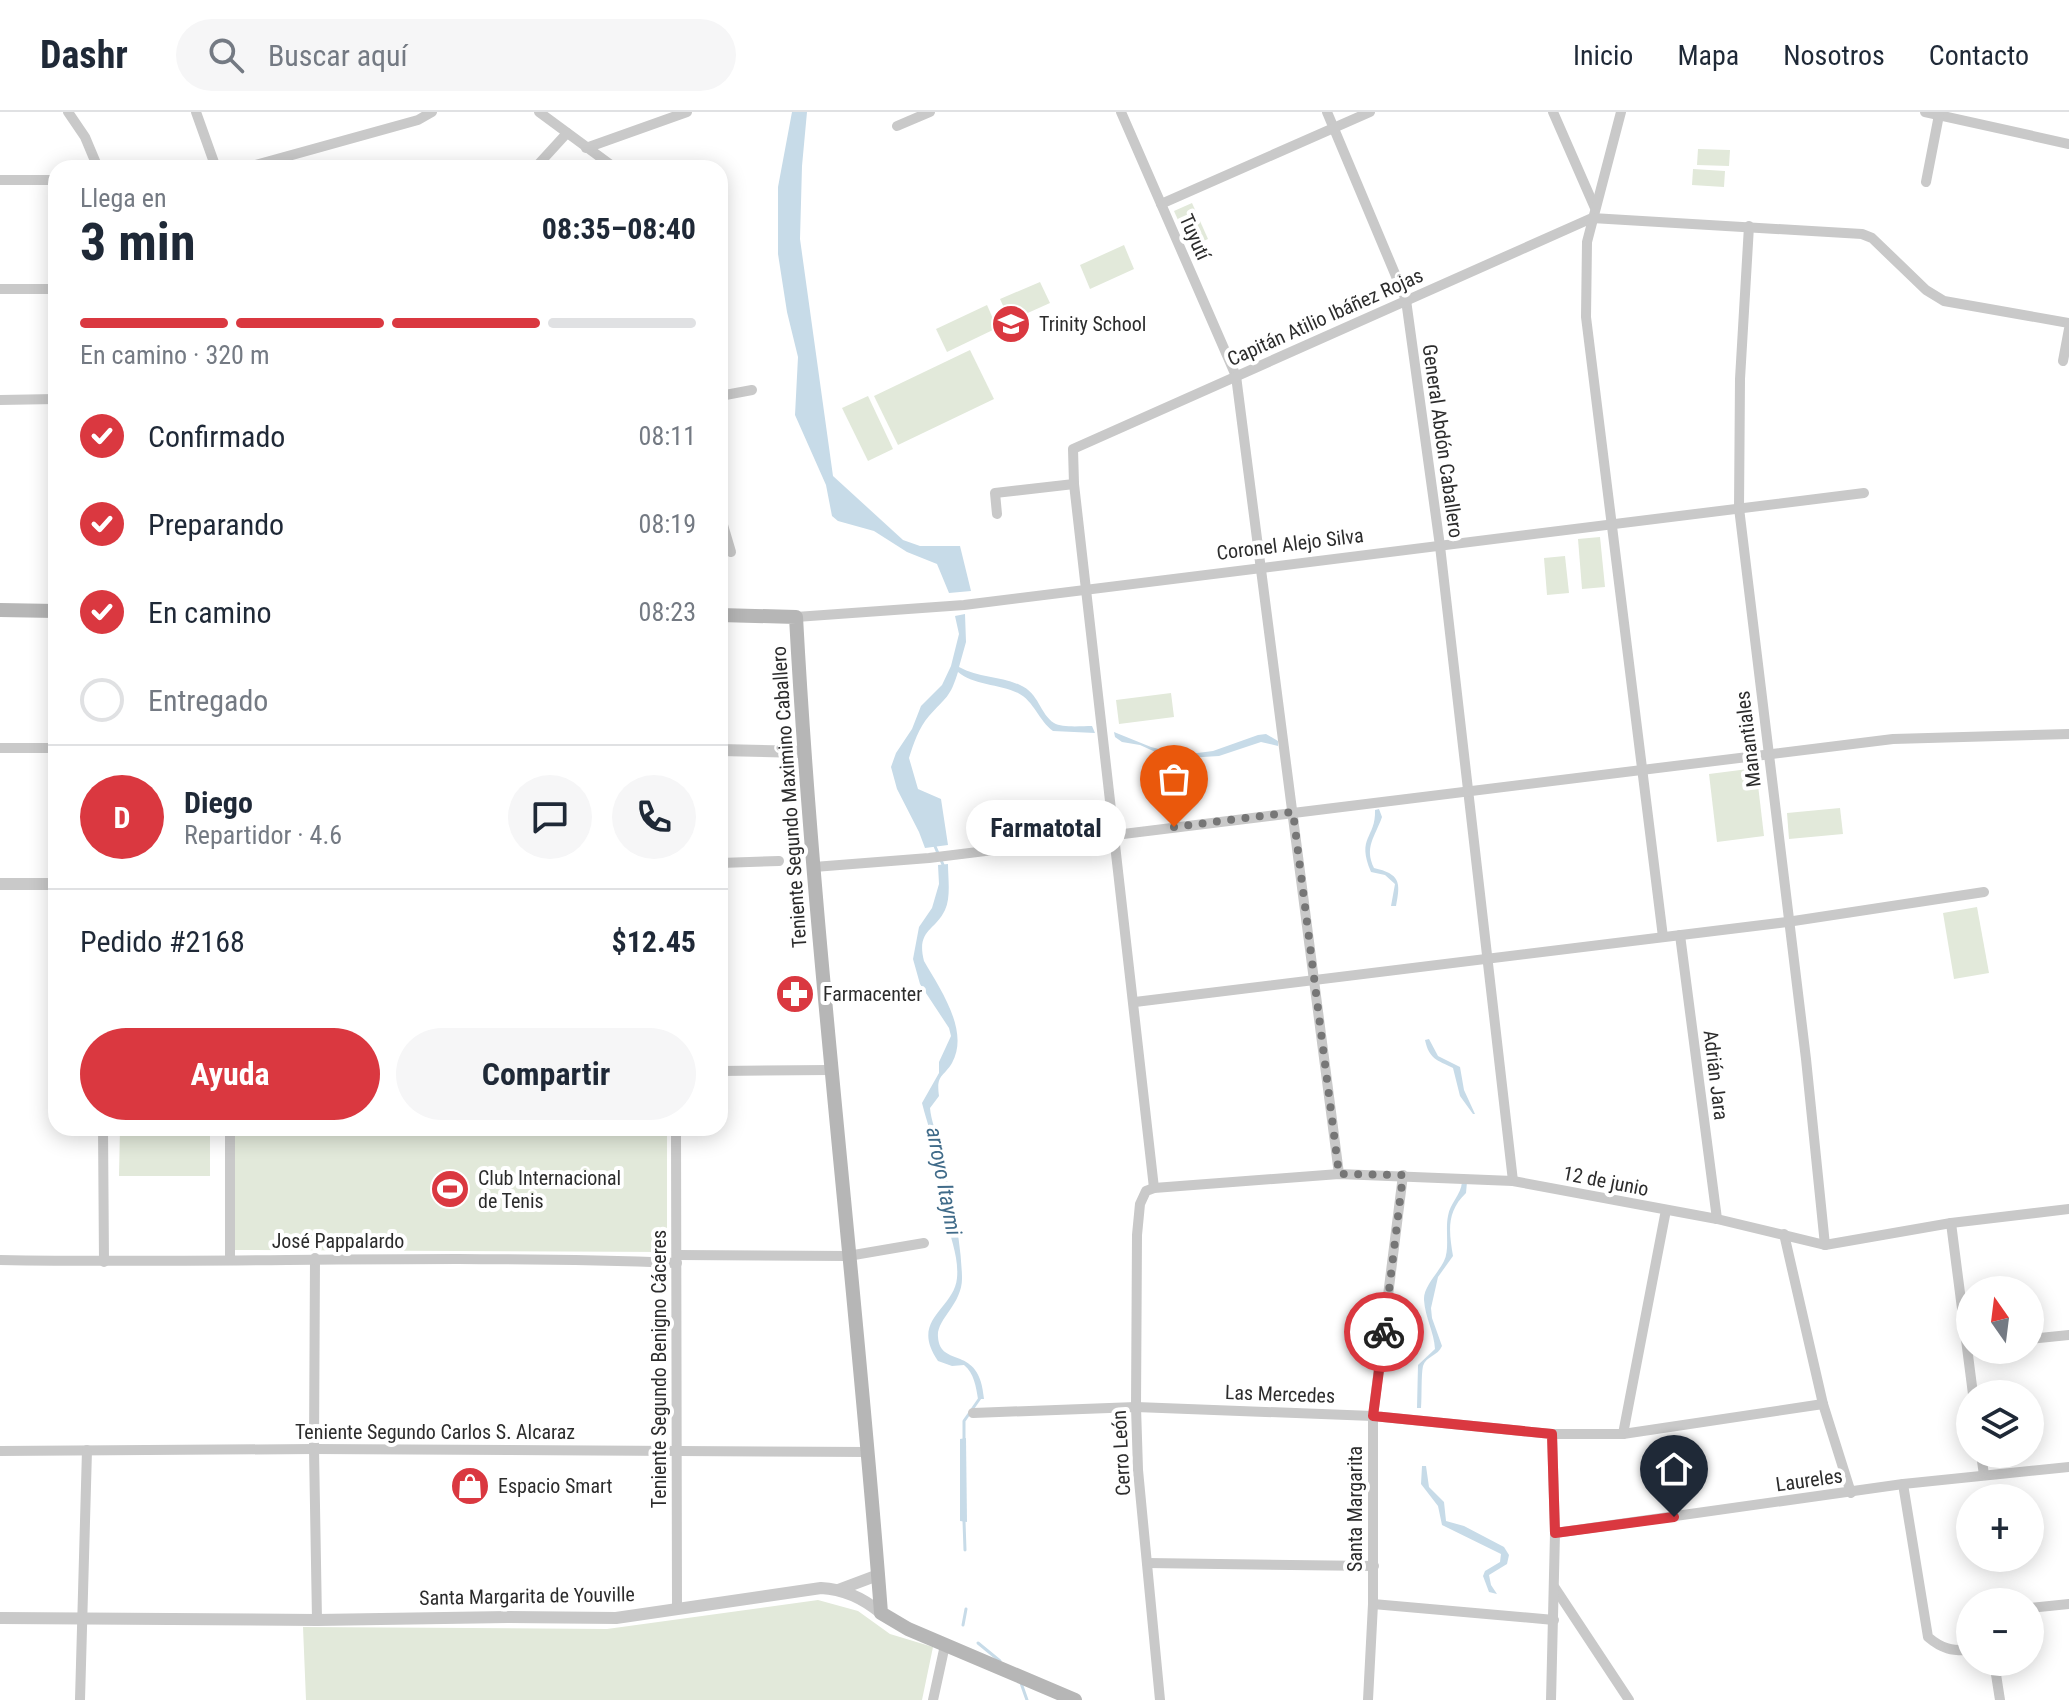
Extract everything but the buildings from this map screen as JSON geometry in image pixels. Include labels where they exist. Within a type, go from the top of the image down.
[{"type":"main road","points":[[0,610],[48,611]]},
{"type":"main road","name":"Coronel Alejo Silva","points":[[728,615],[796,617]]},
{"type":"main road","name":"Teniente Segundo Maximino Caballero","points":[[796,617],[803,752],[830,1070],[869,1452],[881,1613]]},
{"type":"main road","name":"Santa Margarita de Youville","points":[[881,1613],[908,1629],[1075,1700]]},
{"type":"street","points":[[68,112],[85,137],[95,160]]},
{"type":"street","points":[[196,112],[213,160]]},
{"type":"street","points":[[274,160],[418,120],[432,112]]},
{"type":"street","points":[[539,112],[603,160]]},
{"type":"street","points":[[586,148],[687,112]]},
{"type":"street","points":[[897,126],[930,112]]},
{"type":"street","name":"Tuyutí","points":[[1121,112],[1236,376],[1339,1174]]},
{"type":"street","name":"General Abdón Caballero","points":[[1327,112],[1406,300],[1440,546],[1513,1181]]},
{"type":"street","points":[[1161,204],[1370,112]]},
{"type":"street","points":[[1553,112],[1594,213]]},
{"type":"street","points":[[1621,112],[1587,242],[1586,317],[1663,937]]},
{"type":"street","points":[[1925,112],[1958,115],[2069,144]]},
{"type":"street","points":[[1926,182],[1939,115]]},
{"type":"street","points":[[542,160],[567,133]]},
{"type":"street","points":[[0,180],[48,180]]},
{"type":"street","points":[[1594,213],[1862,234],[1872,238],[1926,290],[1944,301],[2069,323]]},
{"type":"street","name":"Capitán Atilio Ibáñez Rojas","points":[[1074,484],[1073,449],[1594,213]]},
{"type":"street","name":"Manantiales","points":[[1749,226],[1740,379],[1739,508],[1806,1059],[1825,1245]]},
{"type":"street","points":[[0,289],[48,289]]},
{"type":"street","points":[[2063,361],[2069,329]]},
{"type":"street","points":[[728,394],[752,390]]},
{"type":"street","points":[[0,400],[48,399]]},
{"type":"street","points":[[997,514],[995,493],[1074,484],[1154,1188]]},
{"type":"street","name":"Coronel Alejo Silva","points":[[796,617],[964,605],[1864,493]]},
{"type":"street","points":[[728,542],[731,552]]},
{"type":"street","points":[[814,867],[929,858],[1893,739],[2069,734]]},
{"type":"street","points":[[0,748],[48,748]]},
{"type":"street","points":[[728,750],[803,752]]},
{"type":"street","points":[[728,863],[779,861]]},
{"type":"street","points":[[0,884],[48,884]]},
{"type":"street","points":[[1135,1002],[1787,922],[1984,892]]},
{"type":"street","name":"Adrián Jara","points":[[1680,935],[1717,1219]]},
{"type":"street","points":[[728,1071],[830,1070]]},
{"type":"street","points":[[103,1136],[104,1262]]},
{"type":"street","points":[[230,1136],[230,1259]]},
{"type":"street","name":"Teniente Segundo Benigno Cáceres","points":[[676,1136],[677,1609]]},
{"type":"street","name":"12 de junio","points":[[1154,1188],[1339,1174],[1513,1181],[1717,1219],[1825,1245],[1951,1223],[2069,1209]]},
{"type":"street","name":"Santa Margarita","points":[[1368,1700],[1374,1566],[1373,1416],[1403,1175]]},
{"type":"street","name":"Cerro León","points":[[1154,1188],[1142,1196],[1137,1235],[1136,1407],[1138,1470],[1160,1700]]},
{"type":"street","points":[[1623,1434],[1666,1210]]},
{"type":"street","points":[[1951,1223],[1959,1276]]},
{"type":"street","points":[[1784,1234],[1823,1404],[1851,1493]]},
{"type":"street","name":"José Pappalardo","points":[[0,1260],[104,1262],[848,1256],[924,1243]]},
{"type":"street","points":[[315,1258],[317,1620]]},
{"type":"street","points":[[2044,1338],[2069,1335]]},
{"type":"street","name":"Las Mercedes","points":[[973,1413],[1136,1407],[1373,1416],[1552,1434],[1623,1434],[1823,1404]]},
{"type":"street","points":[[1551,1700],[1555,1533],[1552,1434]]},
{"type":"street","points":[[80,1700],[87,1450]]},
{"type":"street","name":"Teniente Segundo Carlos S. Alcaraz","points":[[0,1451],[869,1452]]},
{"type":"street","name":"Laureles","points":[[1555,1533],[1903,1484],[2069,1467]]},
{"type":"street","points":[[1983,1468],[1984,1475]]},
{"type":"street","points":[[1903,1484],[1928,1637],[1938,1646],[1956,1651]]},
{"type":"street","points":[[1147,1563],[1374,1566]]},
{"type":"street","points":[[838,1590],[878,1575]]},
{"type":"street","points":[[1554,1586],[1629,1700]]},
{"type":"street","name":"Santa Margarita de Youville","points":[[0,1618],[616,1618],[821,1588],[859,1597],[881,1613]]},
{"type":"street","points":[[1373,1604],[1554,1620]]},
{"type":"street","points":[[2044,1607],[2069,1604]]},
{"type":"street","points":[[933,1700],[945,1645]]},
{"type":"street","points":[[1996,1676],[2000,1700]]},
{"type":"green space","points":[[1698,149],[1730,150],[1729,166],[1697,165]]},
{"type":"green space","points":[[1693,169],[1725,171],[1724,187],[1692,185]]},
{"type":"green space","points":[[1192,203],[1208,239],[1190,247],[1174,211]]},
{"type":"green space","points":[[1124,245],[1134,269],[1090,289],[1080,265]]},
{"type":"green space","points":[[1040,282],[1050,303],[1010,321],[1000,299]]},
{"type":"green space","points":[[987,305],[997,328],[947,352],[936,329]]},
{"type":"green space","points":[[970,350],[994,399],[898,445],[874,396]]},
{"type":"green space","points":[[868,396],[893,449],[868,461],[842,408]]},
{"type":"green space","points":[[1600,537],[1605,587],[1582,589],[1578,539]]},
{"type":"green space","points":[[1565,556],[1569,593],[1547,595],[1544,558]]},
{"type":"green space","points":[[1171,693],[1174,717],[1119,724],[1116,700]]},
{"type":"green space","points":[[1756,768],[1764,836],[1717,842],[1709,774]]},
{"type":"green space","points":[[1840,808],[1843,834],[1789,839],[1787,813]]},
{"type":"green space","points":[[1977,907],[1989,973],[1954,979],[1943,913]]},
{"type":"green space","points":[[120,1136],[210,1136],[210,1176],[119,1176]]},
{"type":"green space","name":"Club Internacional de Tenis","points":[[234,1136],[667,1136],[667,1252],[233,1250]]},
{"type":"green space","points":[[818,1600],[858,1611],[890,1634],[933,1647],[922,1700],[306,1700],[303,1627],[607,1629]]},
{"type":"water","points":[[792,112],[807,112],[800,239],[833,476],[903,540],[920,546],[960,546],[971,591],[949,593],[937,564],[907,552],[874,531],[838,521],[832,516],[826,485],[795,415],[798,357],[778,254],[778,187]]},
{"type":"water","points":[[965,614],[966,642],[959,667],[1020,685],[1031,693],[1054,723],[1092,726],[1095,733],[1053,731],[1018,693],[971,680],[958,672],[944,701],[922,725],[909,758],[918,789],[941,799],[948,845],[925,848],[897,789],[891,767],[921,706],[942,685],[951,666],[959,634],[955,616]]},
{"type":"water","points":[[1114,732],[1182,755],[1213,751],[1266,734],[1278,741],[1278,746],[1261,742],[1219,756],[1171,759],[1140,745],[1122,742]]},
{"type":"water","points":[[1379,809],[1382,817],[1372,842],[1371,861],[1374,868],[1389,873],[1397,880],[1396,906],[1391,906],[1395,884],[1385,875],[1371,872],[1365,851],[1375,810]]},
{"type":"water","points":[[948,864],[947,905],[922,943],[924,961],[951,1010],[957,1038],[957,1051],[939,1080],[939,1096],[930,1108],[954,1210],[962,1277],[958,1295],[938,1330],[938,1337],[940,1347],[945,1352],[968,1363],[975,1370],[984,1399],[978,1399],[972,1376],[964,1365],[952,1366],[938,1361],[930,1347],[928,1335],[930,1325],[949,1299],[957,1278],[957,1262],[946,1217],[939,1165],[922,1103],[939,1073],[939,1062],[951,1036],[920,984],[913,959],[919,927],[932,908],[939,884],[938,865]]},
{"type":"water","points":[[1429,1039],[1438,1056],[1460,1067],[1464,1090],[1475,1114],[1460,1096],[1453,1068],[1434,1058],[1429,1051],[1425,1040]]},
{"type":"water","points":[[1462,1182],[1467,1182],[1466,1193],[1455,1207],[1450,1223],[1453,1256],[1438,1277],[1431,1308],[1442,1346],[1423,1366],[1421,1408],[1417,1408],[1418,1365],[1435,1349],[1424,1295],[1446,1256],[1448,1216]]},
{"type":"water","points":[[966,1438],[967,1522],[960,1521],[960,1439]]},
{"type":"water","points":[[1422,1466],[1426,1466],[1429,1487],[1444,1502],[1446,1521],[1464,1526],[1504,1547],[1509,1555],[1507,1564],[1489,1575],[1497,1594],[1489,1592],[1483,1576],[1485,1571],[1500,1562],[1501,1554],[1442,1525],[1438,1506],[1421,1484]]},
{"type":"waterway","name":"arroyo Itaymi","points":[[934,844],[944,867]]},
{"type":"waterway","name":"arroyo Itaymi","points":[[964,1442],[964,1421],[980,1398]]},
{"type":"waterway","name":"arroyo Itaymi","points":[[964,1521],[965,1550]]},
{"type":"waterway","name":"arroyo Itaymi","points":[[963,1625],[966,1609]]},
{"type":"waterway","name":"arroyo Itaymi","points":[[978,1643],[1000,1661]]},
{"type":"waterway","name":"arroyo Itaymi","points":[[1021,1683],[1027,1700]]},
{"type":"way so far","points":[[1174,827],[1293,812],[1339,1174],[1403,1175],[1384,1332]]},
{"type":"place","name":"Trinity School","points":[[1011,324]]},
{"type":"place","name":"Farmatotal","points":[[1174,827]]},
{"type":"place","name":"Farmacenter","points":[[795,994]]},
{"type":"place","name":"Club Internacional de Tenis","points":[[450,1189]]},
{"type":"place","name":"Espacio Smart","points":[[470,1486]]},
{"type":"route","points":[[1384,1332],[1373,1416],[1552,1434],[1555,1533],[1674,1517]]}]
